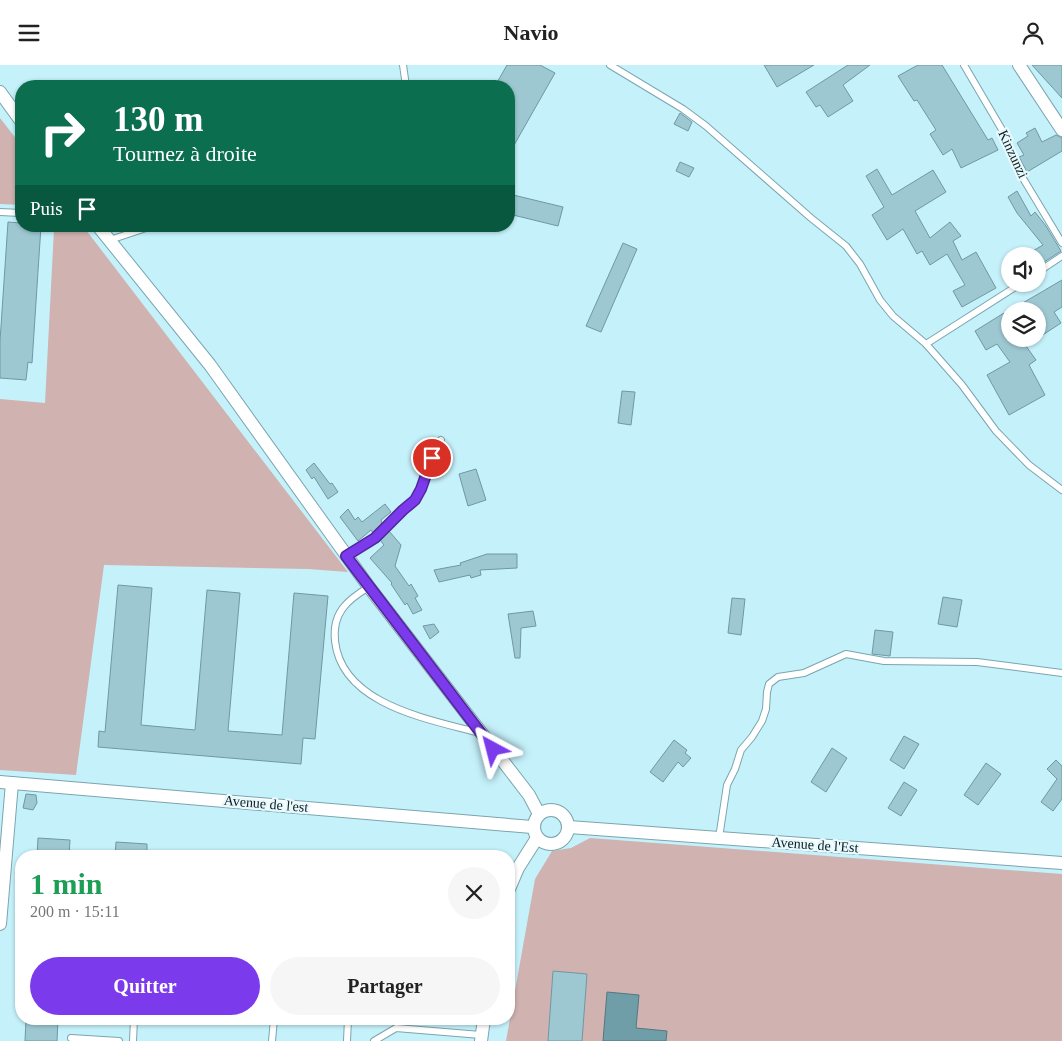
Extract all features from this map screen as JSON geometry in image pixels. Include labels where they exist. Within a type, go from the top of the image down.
[{"type":"street","points":[[1019,65],[1062,130]]},
{"type":"street","points":[[0,92],[15,113]]},
{"type":"street","points":[[102,232],[210,365],[368,587],[529,795],[539,814],[535,833],[515,875]]},
{"type":"street","points":[[0,924],[6,782]]},
{"type":"street","name":"Avenue de l'est","points":[[6,782],[535,833]]},
{"type":"street","points":[[535,833],[547,844],[558,843],[566,835],[569,827],[562,814],[556,811],[544,811],[539,814]]},
{"type":"street","name":"Avenue de l'Est","points":[[569,827],[1061,862]]},
{"type":"street","points":[[481,1038],[483,1025]]},
{"type":"lane","points":[[403,65],[405,80]]},
{"type":"lane","points":[[610,65],[683,109],[706,126],[811,218],[846,246],[860,263],[880,300],[892,316],[926,344],[962,385],[996,431],[1040,475],[1062,491]]},
{"type":"lane","name":"Kinzunzi","points":[[964,65],[1001,128],[1021,175],[1062,243]]},
{"type":"lane","points":[[0,212],[15,213]]},
{"type":"lane","points":[[109,241],[135,232]]},
{"type":"lane","points":[[1046,267],[1062,256]]},
{"type":"lane","points":[[926,344],[1007,292]]},
{"type":"lane","points":[[346,556],[375,538],[415,500],[441,440]]},
{"type":"lane","points":[[368,587],[350,598],[339,614],[334,632],[337,654],[347,673],[364,690],[382,702],[401,710],[481,734]]},
{"type":"lane","points":[[719,838],[728,785],[741,750],[762,721],[770,684],[778,677],[804,673],[846,654],[884,661],[977,662],[1062,673]]},
{"type":"lane","points":[[133,1041],[134,1025]]},
{"type":"lane","points":[[272,1041],[273,1025]]},
{"type":"lane","points":[[347,1041],[348,1025]]},
{"type":"lane","points":[[374,1041],[396,1028],[481,1038]]},
{"type":"lane","points":[[71,1038],[119,1041]]},
{"type":"shaded area","points":[[0,118],[15,137],[15,205],[0,204]]},
{"type":"shaded area","points":[[54,232],[88,232],[348,572],[308,569],[104,565],[76,775],[0,770],[0,399],[45,403]]},
{"type":"shaded area","points":[[590,838],[1062,874],[1062,1041],[506,1041],[509,1025],[515,1025],[515,991],[535,879],[552,851],[571,848]]},
{"type":"water","points":[[607,992],[639,995],[636,1028],[667,1031],[666,1041],[603,1041]]},
{"type":"building","points":[[507,65],[540,65],[555,73],[515,143],[515,80],[498,80]]},
{"type":"building","points":[[764,65],[814,65],[777,87]]},
{"type":"building","points":[[848,65],[870,65],[843,85],[853,101],[828,117],[820,105],[816,107],[806,92]]},
{"type":"building","points":[[918,65],[942,65],[988,140],[992,138],[998,150],[961,168],[952,149],[943,155],[930,134],[936,130],[917,100],[914,101],[898,76]]},
{"type":"building","points":[[1032,65],[1062,65],[1062,98]]},
{"type":"building","points":[[680,113],[692,122],[688,131],[674,124]]},
{"type":"building","points":[[1035,128],[1042,142],[1056,135],[1062,138],[1062,151],[1027,172],[1019,157],[1024,155],[1017,143],[1028,136],[1026,133]]},
{"type":"building","points":[[680,162],[694,168],[689,177],[676,171]]},
{"type":"building","points":[[877,169],[892,195],[933,170],[946,192],[915,211],[930,238],[950,222],[961,236],[953,241],[962,260],[976,252],[996,288],[962,307],[953,291],[965,285],[947,254],[930,265],[922,251],[917,254],[903,229],[887,240],[872,215],[884,207],[866,176]]},
{"type":"building","points":[[1017,191],[1031,216],[1035,212],[1061,251],[1046,261],[1046,247],[1040,247],[1043,245],[1017,213],[1008,197]]},
{"type":"building","points":[[515,195],[563,207],[558,226],[515,215]]},
{"type":"building","points":[[8,222],[15,223],[15,232],[41,232],[32,363],[28,362],[26,380],[0,378],[0,341]]},
{"type":"building","points":[[623,243],[637,249],[601,332],[586,326]]},
{"type":"building","points":[[1062,280],[1062,307],[1054,312],[1061,323],[1046,333],[1046,302],[1024,302],[1042,292],[1046,292],[1046,289]]},
{"type":"building","points":[[1001,315],[1001,347],[1027,347],[1036,360],[1029,365],[1045,395],[1009,415],[987,375],[1010,362],[997,344],[986,350],[975,331]]},
{"type":"building","points":[[622,391],[635,392],[631,425],[618,423]]},
{"type":"building","points":[[314,463],[338,492],[328,499],[314,477],[312,479],[306,470]]},
{"type":"building","points":[[476,469],[486,500],[468,506],[459,474]]},
{"type":"building","points":[[385,504],[391,512],[381,520],[382,524],[373,533],[371,530],[358,541],[340,517],[348,509],[355,520],[358,517],[362,522]]},
{"type":"building","points":[[389,531],[401,545],[395,566],[409,586],[411,584],[418,596],[415,598],[422,610],[413,614],[407,603],[405,605],[392,583],[370,558],[384,545],[380,540]]},
{"type":"building","points":[[487,554],[517,554],[517,568],[480,570],[481,575],[471,578],[470,575],[439,582],[434,570],[461,565],[460,563]]},
{"type":"building","points":[[118,585],[152,588],[141,725],[195,730],[207,590],[240,593],[228,731],[282,735],[294,593],[328,596],[315,739],[303,738],[301,764],[98,747],[99,731],[105,732]]},
{"type":"building","points":[[943,597],[962,600],[957,627],[938,624]]},
{"type":"building","points":[[732,598],[745,599],[741,635],[728,633]]},
{"type":"building","points":[[533,611],[536,626],[521,628],[520,658],[515,658],[508,614]]},
{"type":"building","points":[[434,624],[439,632],[430,639],[423,626]]},
{"type":"building","points":[[875,630],[893,632],[890,656],[872,654]]},
{"type":"building","points":[[904,736],[919,744],[904,769],[890,760]]},
{"type":"building","points":[[674,740],[687,750],[685,753],[691,758],[683,767],[678,762],[663,782],[650,772]]},
{"type":"building","points":[[832,748],[847,758],[826,792],[811,782]]},
{"type":"building","points":[[1056,760],[1062,766],[1062,799],[1053,811],[1041,802],[1057,779],[1047,769]]},
{"type":"building","points":[[986,763],[1001,774],[978,805],[964,795]]},
{"type":"building","points":[[904,782],[917,790],[901,816],[888,808]]},
{"type":"building","points":[[26,794],[36,795],[37,803],[33,810],[23,808]]},
{"type":"building","points":[[38,838],[70,840],[69,850],[37,850]]},
{"type":"building","points":[[116,842],[147,844],[147,850],[115,850]]},
{"type":"building","points":[[553,971],[587,974],[582,1041],[548,1041]]},
{"type":"building","points":[[26,1025],[58,1025],[57,1041],[25,1041]]},
{"type":"route","points":[[432,458],[415,500],[375,538],[346,556],[493,749]]}]
